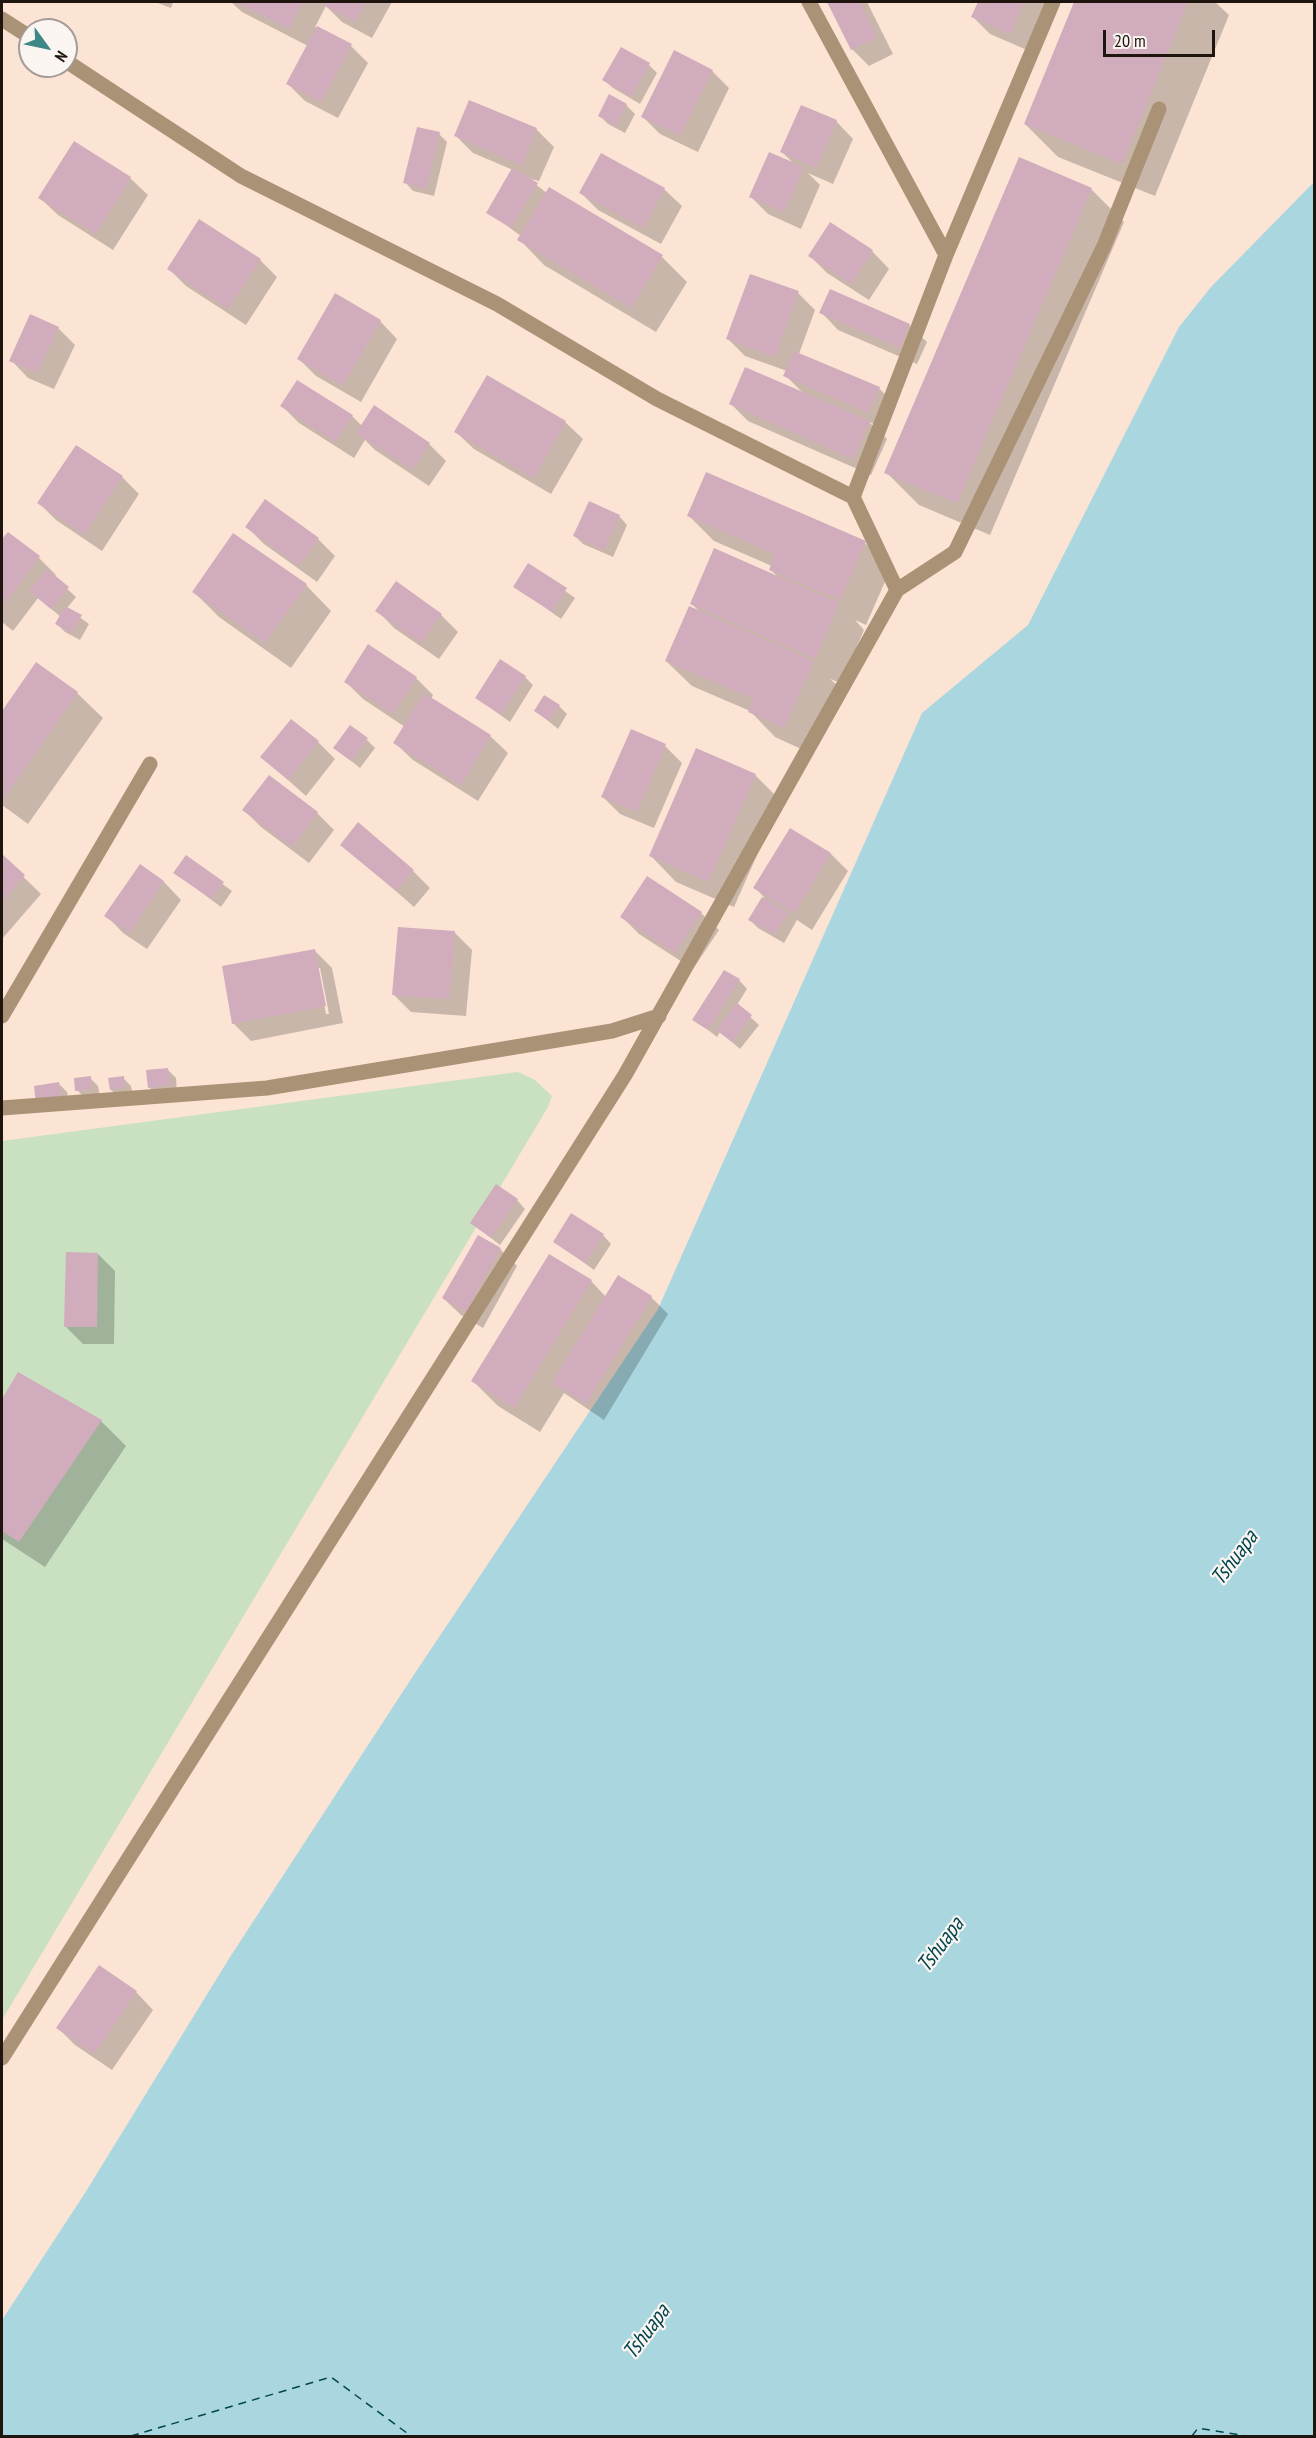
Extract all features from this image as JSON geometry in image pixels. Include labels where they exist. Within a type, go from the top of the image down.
[{"type":"street","points":[[809,2],[946,255]]},
{"type":"street","points":[[853,497],[946,255],[1053,2]]},
{"type":"street","points":[[2,19],[18,29]]},
{"type":"street","points":[[78,69],[241,176],[497,304],[657,399],[853,497],[897,590]]},
{"type":"street","points":[[2,2058],[625,1075],[897,590],[955,552],[1104,246],[1159,110]]},
{"type":"street","points":[[2,1016],[150,764]]},
{"type":"street","points":[[2,1108],[267,1088],[612,1030],[659,1016]]},
{"type":"green space","points":[[518,1072],[535,1080],[552,1096],[548,1107],[2,2020],[2,1141]]},
{"type":"water","name":"Tshuapa","points":[[1314,182],[1314,2436],[2,2436],[2,2320],[85,2193],[230,1957],[415,1673],[658,1309],[922,713],[1028,625],[1179,327],[1211,287]]},
{"type":"building","points":[[235,2],[303,2],[289,29]]},
{"type":"building","points":[[325,2],[366,2],[355,22],[323,5]]},
{"type":"building","points":[[827,2],[860,2],[877,37],[851,50]]},
{"type":"building","points":[[978,2],[1024,2],[1010,34],[971,17]]},
{"type":"building","points":[[1074,2],[1188,2],[1122,164],[1024,124]]},
{"type":"building","points":[[317,26],[352,44],[321,102],[286,84]]},
{"type":"building","points":[[621,47],[650,63],[631,97],[602,80]]},
{"type":"building","points":[[674,50],[713,70],[680,136],[641,117]]},
{"type":"building","points":[[609,94],[627,104],[616,126],[598,116]]},
{"type":"building","points":[[469,100],[537,128],[522,165],[454,136]]},
{"type":"building","points":[[801,105],[837,120],[816,168],[780,152]]},
{"type":"building","points":[[417,127],[440,132],[426,189],[403,183]]},
{"type":"building","points":[[74,141],[131,177],[96,234],[38,198]]},
{"type":"building","points":[[769,152],[804,167],[784,212],[749,197]]},
{"type":"building","points":[[601,153],[665,188],[643,228],[579,193]]},
{"type":"building","points":[[1019,157],[1092,188],[957,503],[884,473]]},
{"type":"building","points":[[512,168],[538,183],[511,228],[486,213]]},
{"type":"building","points":[[549,187],[663,255],[631,308],[517,240]]},
{"type":"building","points":[[199,219],[261,259],[228,309],[167,269]]},
{"type":"building","points":[[830,222],[873,250],[851,284],[808,256]]},
{"type":"building","points":[[750,274],[799,291],[775,357],[726,339]]},
{"type":"building","points":[[830,289],[910,324],[900,348],[819,313]]},
{"type":"building","points":[[335,293],[381,320],[343,386],[297,359]]},
{"type":"building","points":[[30,314],[59,327],[37,373],[9,361]]},
{"type":"building","points":[[794,351],[880,387],[868,413],[783,376]]},
{"type":"building","points":[[745,367],[870,421],[853,459],[729,404]]},
{"type":"building","points":[[487,375],[566,421],[534,478],[454,432]]},
{"type":"building","points":[[297,380],[353,415],[336,442],[280,406]]},
{"type":"building","points":[[374,405],[430,443],[412,470],[356,433]]},
{"type":"building","points":[[76,445],[123,476],[84,535],[37,503]]},
{"type":"building","points":[[706,472],[866,541],[840,600],[769,570],[775,554],[687,516]]},
{"type":"building","points":[[265,499],[319,538],[299,566],[245,527]]},
{"type":"building","points":[[589,501],[620,515],[604,550],[573,536]]},
{"type":"building","points":[[8,532],[40,556],[2,607],[2,539]]},
{"type":"building","points":[[233,533],[307,584],[265,643],[192,592]]},
{"type":"building","points":[[714,548],[839,603],[815,659],[690,604]]},
{"type":"building","points":[[528,563],[567,588],[552,612],[513,587]]},
{"type":"building","points":[[47,569],[69,587],[51,609],[29,591]]},
{"type":"building","points":[[396,581],[442,614],[421,643],[375,611]]},
{"type":"building","points":[[65,606],[82,615],[71,633],[55,624]]},
{"type":"building","points":[[689,606],[814,661],[784,728],[748,712],[754,699],[665,661]]},
{"type":"building","points":[[368,644],[417,677],[393,714],[344,682]]},
{"type":"building","points":[[500,659],[526,676],[501,715],[475,698]]},
{"type":"building","points":[[36,662],[78,692],[2,801],[2,711]]},
{"type":"building","points":[[424,693],[491,735],[461,785],[393,743]]},
{"type":"building","points":[[544,695],[560,705],[549,721],[534,711]]},
{"type":"building","points":[[291,719],[319,741],[288,780],[260,757]]},
{"type":"building","points":[[350,725],[368,738],[351,761],[333,748]]},
{"type":"building","points":[[631,729],[666,744],[637,812],[601,797]]},
{"type":"building","points":[[696,748],[756,774],[708,882],[649,856]]},
{"type":"building","points":[[269,775],[318,812],[292,847],[242,810]]},
{"type":"building","points":[[358,822],[414,870],[396,891],[340,845]]},
{"type":"building","points":[[790,828],[831,853],[794,913],[753,888]]},
{"type":"building","points":[[2,854],[25,875],[2,902]]},
{"type":"building","points":[[186,855],[224,882],[212,899],[173,873]]},
{"type":"building","points":[[140,864],[164,881],[129,933],[104,916]]},
{"type":"building","points":[[647,876],[702,912],[675,953],[620,917]]},
{"type":"building","points":[[762,897],[788,913],[775,935],[748,920]]},
{"type":"building","points":[[398,927],[455,931],[449,999],[392,995]]},
{"type":"building","points":[[315,949],[326,1006],[232,1024],[222,966]]},
{"type":"building","points":[[724,970],[740,979],[708,1030],[692,1020]]},
{"type":"building","points":[[737,1003],[752,1015],[732,1042],[716,1030]]},
{"type":"building","points":[[168,1068],[170,1085],[148,1088],[146,1070]]},
{"type":"building","points":[[91,1076],[92,1089],[75,1091],[74,1078]]},
{"type":"building","points":[[124,1076],[125,1088],[110,1090],[108,1078]]},
{"type":"building","points":[[59,1082],[62,1100],[36,1104],[34,1086]]},
{"type":"building","points":[[496,1184],[518,1199],[491,1238],[470,1223]]},
{"type":"building","points":[[571,1213],[604,1234],[585,1263],[553,1242]]},
{"type":"building","points":[[478,1235],[501,1248],[466,1312],[442,1298]]},
{"type":"building","points":[[66,1252],[98,1253],[97,1327],[64,1327]]},
{"type":"building","points":[[549,1254],[592,1280],[514,1408],[471,1381]]},
{"type":"building","points":[[618,1275],[652,1296],[586,1404],[552,1383]]},
{"type":"building","points":[[18,1372],[102,1420],[19,1542],[2,1531],[2,1399]]},
{"type":"building","points":[[99,1965],[137,1991],[94,2054],[56,2028]]},
{"type":"ferry route","points":[[131,2436],[331,2377],[411,2436]]},
{"type":"ferry route","points":[[1192,2436],[1198,2428],[1246,2436]]}]
